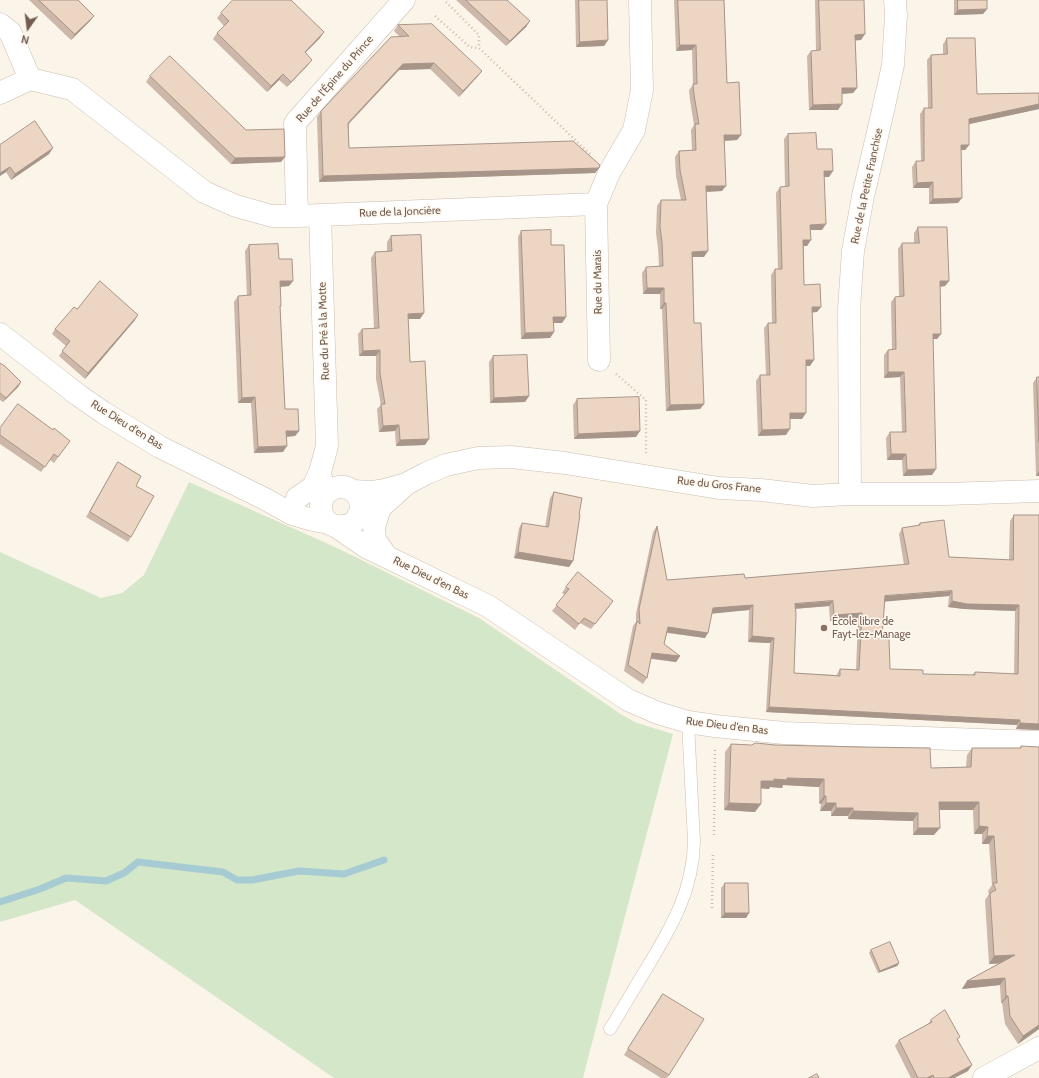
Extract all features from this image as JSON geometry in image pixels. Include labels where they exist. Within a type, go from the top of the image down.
[{"type":"street","name":"Rue de l'Épine du Prince","points":[[297,216],[294,123],[404,0]]},
{"type":"street","points":[[596,204],[609,173],[634,130],[642,90],[640,0]]},
{"type":"street","name":"Rue de la Petite Franchise","points":[[850,494],[849,309],[853,251],[863,196],[893,66],[896,15],[895,0]]},
{"type":"street","points":[[0,24],[10,32],[30,79],[0,94]]},
{"type":"street","name":"Rue de la Joncière","points":[[30,79],[72,89],[204,192],[236,206],[272,216],[596,204]]},
{"type":"street","name":"Rue du Marais","points":[[596,204],[599,360]]},
{"type":"street","name":"Rue du Pré à la Motte","points":[[297,498],[314,487],[328,446],[320,215]]},
{"type":"street","name":"Rue Dieu d'en Bas","points":[[0,334],[78,395],[104,413],[160,447],[292,514],[333,525],[366,547],[488,606],[628,700],[643,708],[688,722],[784,733],[1039,742]]},
{"type":"street","name":"Rue du Pré à la Motte","points":[[328,446],[340,473],[351,489]]},
{"type":"street","name":"Rue du Gros Frane","points":[[351,489],[371,492],[384,490],[406,484],[446,465],[478,458],[511,457],[565,463],[719,488],[761,490],[813,496],[850,494],[1039,492]]},
{"type":"street","name":"Rue du Pré à la Motte","points":[[320,472],[323,497]]},
{"type":"street","name":"Rue du Gros Frane","points":[[358,516],[380,508],[406,484]]},
{"type":"street","points":[[337,487],[351,489],[357,495],[361,506],[358,516],[350,525],[333,525],[324,518],[321,512],[320,505],[323,497],[327,492],[337,487]]},
{"type":"street","name":"Rue Dieu d'en Bas","points":[[265,499],[311,496],[323,497]]},
{"type":"street","name":"Rue Dieu d'en Bas","points":[[380,508],[374,527],[375,540],[387,557]]},
{"type":"street","points":[[984,1078],[1039,1048]]},
{"type":"lane","points":[[610,1030],[666,935],[681,905],[690,876],[694,858],[694,842],[688,722]]},
{"type":"path","points":[[446,2],[478,35],[480,48],[609,173]]},
{"type":"path","points":[[435,16],[470,47],[480,48]]},
{"type":"path","points":[[599,360],[646,400],[646,476]]},
{"type":"path","points":[[714,837],[715,726]]},
{"type":"path","points":[[712,908],[713,845]]},
{"type":"green space","points":[[189,482],[335,547],[479,618],[622,715],[637,723],[673,734],[583,1078],[334,1078],[75,900],[0,922],[0,552],[101,598],[122,593],[144,575]]},
{"type":"building","points":[[39,0],[78,0],[94,16],[75,34]]},
{"type":"building","points":[[233,0],[291,0],[324,32],[305,52],[312,60],[291,82],[283,74],[271,86],[217,33],[229,21],[221,13]]},
{"type":"building","points":[[466,0],[507,0],[530,21],[510,41]]},
{"type":"building","points":[[579,0],[607,0],[608,40],[580,42]]},
{"type":"building","points":[[678,0],[724,0],[727,83],[739,82],[741,135],[724,135],[726,186],[706,186],[708,251],[692,252],[694,323],[701,323],[704,404],[670,405],[666,303],[664,303],[664,288],[647,288],[646,267],[663,266],[660,227],[661,200],[686,200],[680,170],[679,151],[696,150],[695,124],[699,124],[693,84],[697,84],[696,45],[680,45]]},
{"type":"building","points":[[819,0],[864,0],[865,34],[855,35],[857,88],[842,88],[842,104],[813,105],[811,51],[820,50]]},
{"type":"building","points":[[958,0],[987,0],[987,9],[958,10]]},
{"type":"building","points":[[432,24],[482,71],[463,91],[434,63],[403,64],[348,123],[349,148],[573,141],[600,165],[599,168],[323,176],[321,111],[391,37],[409,36],[398,25]]},
{"type":"building","points":[[947,38],[975,38],[977,94],[1039,93],[1039,104],[969,119],[969,145],[961,145],[962,198],[933,199],[933,182],[917,183],[916,161],[924,161],[924,108],[932,108],[931,55],[947,54]]},
{"type":"building","points":[[170,56],[246,130],[284,129],[285,157],[235,158],[150,76]]},
{"type":"building","points":[[35,121],[53,148],[15,174],[10,167],[0,173],[0,145]]},
{"type":"building","points":[[816,133],[817,149],[832,149],[833,171],[824,171],[826,224],[810,225],[811,240],[803,240],[804,285],[820,284],[821,307],[812,307],[814,360],[806,360],[806,413],[790,413],[790,429],[762,430],[760,375],[770,375],[768,323],[776,323],[775,269],[782,269],[780,187],[789,186],[788,134]]},
{"type":"building","points":[[918,227],[947,227],[949,281],[940,281],[941,334],[933,334],[936,469],[907,470],[906,454],[891,454],[890,432],[906,432],[904,372],[888,372],[888,350],[896,349],[895,297],[904,296],[902,243],[919,243]]},
{"type":"building","points":[[551,230],[551,245],[564,245],[566,317],[553,317],[554,332],[525,333],[521,231]]},
{"type":"building","points":[[421,235],[424,313],[408,314],[410,362],[425,361],[429,439],[400,440],[399,425],[383,426],[381,404],[385,404],[380,373],[380,350],[363,351],[362,329],[379,328],[375,252],[392,251],[391,236]]},
{"type":"building","points":[[278,244],[279,259],[292,259],[293,281],[280,281],[280,306],[285,409],[298,409],[299,431],[286,431],[287,446],[258,447],[255,397],[242,398],[238,296],[251,295],[249,245]]},
{"type":"building","points":[[100,281],[138,315],[88,373],[62,351],[70,341],[55,329],[74,307],[77,309]]},
{"type":"building","points":[[527,355],[529,396],[494,398],[493,356]]},
{"type":"building","points":[[0,363],[21,382],[6,398],[0,393]]},
{"type":"building","points":[[1037,377],[1039,377],[1039,442]]},
{"type":"building","points":[[639,397],[640,431],[578,434],[577,399]]},
{"type":"building","points":[[18,404],[53,430],[54,428],[70,441],[58,457],[54,454],[45,467],[0,435],[0,428]]},
{"type":"building","points":[[118,462],[141,476],[136,486],[154,496],[131,537],[90,512]]},
{"type":"building","points":[[554,492],[582,498],[573,561],[518,552],[522,523],[548,527]]},
{"type":"building","points":[[1014,515],[1039,515],[1039,724],[1020,723],[1020,720],[769,707],[774,638],[752,636],[753,605],[713,608],[708,633],[668,627],[664,644],[680,656],[652,653],[647,678],[628,665],[637,621],[640,624],[639,609],[657,526],[667,580],[744,574],[745,578],[909,564],[902,528],[920,525],[920,523],[944,520],[949,557],[1013,560]],"holes":[[[952,591],[952,601],[967,604],[1019,605],[1018,674],[975,672],[975,675],[923,674],[923,670],[890,669],[889,639],[882,637],[885,596]],[[833,601],[834,615],[862,613],[859,670],[840,669],[840,676],[794,673],[795,604]]]},
{"type":"building","points":[[578,572],[613,601],[595,624],[584,618],[579,624],[556,605],[569,589],[566,587]]},
{"type":"building","points":[[756,743],[775,745],[930,748],[931,768],[971,767],[972,748],[1021,748],[1021,746],[1039,747],[1039,1025],[1023,1036],[1010,1016],[1008,996],[1006,996],[1005,978],[967,981],[1015,955],[994,956],[990,893],[996,890],[993,883],[997,883],[994,836],[987,836],[988,827],[979,826],[979,802],[939,802],[940,828],[918,828],[918,813],[853,811],[853,808],[836,808],[836,803],[826,803],[826,796],[824,796],[824,779],[787,778],[787,780],[774,779],[774,781],[761,781],[761,804],[729,803],[731,744],[751,745]]},
{"type":"building","points":[[725,883],[748,883],[749,913],[725,913]]},
{"type":"building","points":[[890,942],[899,963],[880,971],[871,950]]},
{"type":"building","points":[[663,994],[704,1019],[669,1075],[628,1049]]},
{"type":"building","points":[[945,1010],[960,1037],[957,1039],[972,1065],[948,1078],[934,1078],[933,1075],[927,1078],[918,1078],[899,1040],[932,1022],[931,1020]]},
{"type":"building","points":[[817,1074],[819,1078],[809,1078]]},
{"type":"waterway","points":[[0,902],[40,889],[66,878],[106,881],[124,873],[138,862],[223,872],[237,880],[252,880],[299,871],[344,874],[384,860]]},
{"type":"place","name":"École libre de Fayt-lez-Manage","points":[[824,628]]}]
